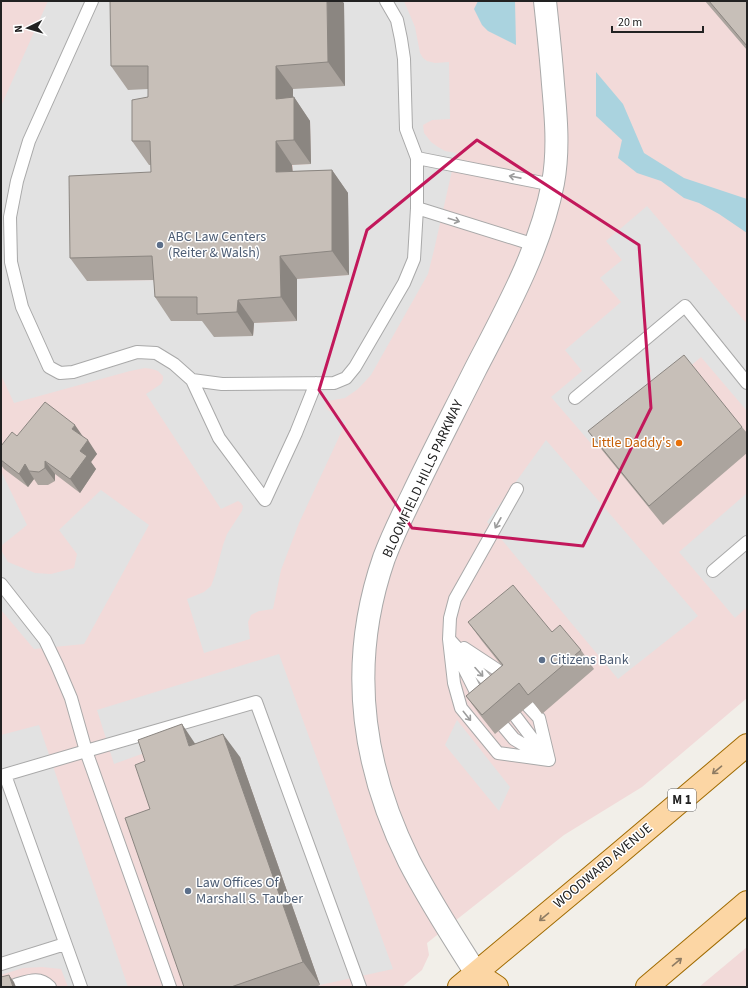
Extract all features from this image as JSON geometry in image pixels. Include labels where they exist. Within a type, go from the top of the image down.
[{"type":"main road","name":"WOODWARD AVENUE","points":[[459,987],[747,745]]},
{"type":"main road","points":[[647,987],[747,902]]},
{"type":"main road","points":[[476,973],[497,987]]},
{"type":"street","name":"BLOOMFIELD HILLS PARKWAY","points":[[476,973],[437,912],[409,861],[386,805],[372,759],[367,732],[363,702],[364,644],[368,616],[375,586],[385,557],[422,474],[513,296],[535,246],[553,184],[557,128],[545,1]]},
{"type":"lane","points":[[92,1],[29,142],[17,181],[10,217],[11,262],[22,307],[49,367],[60,373],[73,372],[137,352],[156,353],[174,364],[192,380],[219,438],[265,500],[296,433],[316,383]]},
{"type":"lane","points":[[192,380],[222,384],[334,383],[346,378],[355,367],[404,283],[414,259],[417,208],[417,158],[406,129],[404,59],[401,39],[397,20],[386,1]]},
{"type":"lane","points":[[417,158],[553,184]]},
{"type":"lane","points":[[417,208],[535,246]]},
{"type":"lane","points":[[575,398],[685,306],[747,383]]},
{"type":"lane","points":[[518,489],[455,599],[450,618],[449,639],[454,683],[461,708],[498,753],[549,760]]},
{"type":"lane","points":[[713,571],[747,542]]},
{"type":"lane","points":[[1,584],[44,640],[57,664],[71,698],[86,751],[170,987]]},
{"type":"lane","points":[[449,639],[502,673],[513,687]]},
{"type":"lane","points":[[449,639],[500,697]]},
{"type":"lane","points":[[449,639],[477,694],[488,708]]},
{"type":"lane","points":[[81,987],[3,776],[256,702],[360,987]]},
{"type":"lane","points":[[528,706],[538,718],[549,760]]},
{"type":"lane","points":[[516,717],[549,760]]},
{"type":"lane","points":[[504,727],[514,739],[549,760]]},
{"type":"lane","points":[[1,964],[66,944]]},
{"type":"lane","points":[[15,984],[32,980],[45,982],[50,987]]},
{"type":"highlighted area","points":[[477,140],[639,245],[651,408],[583,546],[412,528],[319,390],[367,230]]},
{"type":"shaded area","points":[[1,1],[747,1],[747,698],[642,787],[564,835],[427,943],[429,955],[422,970],[402,987],[1,987]]},
{"type":"shaded area","points":[[48,1],[164,1],[167,164],[87,281],[169,280],[214,321],[253,336],[254,323],[297,321],[297,279],[349,275],[293,195],[293,165],[311,164],[310,121],[293,122],[291,1],[404,1],[415,27],[420,53],[423,58],[427,61],[435,63],[449,62],[450,119],[432,120],[423,125],[424,133],[431,142],[445,151],[456,153],[428,274],[371,375],[358,389],[345,398],[328,401],[325,403],[326,409],[346,422],[299,523],[281,570],[273,609],[259,611],[251,615],[248,622],[250,639],[204,653],[187,599],[204,592],[211,586],[227,534],[242,511],[243,506],[238,501],[221,509],[146,394],[161,384],[163,376],[158,371],[145,368],[14,403],[1,375],[1,106]]},
{"type":"shaded area","points":[[647,206],[747,324],[747,411],[701,357],[595,448],[551,397],[582,371],[565,350],[621,302],[600,278],[622,260],[606,241]]},
{"type":"shaded area","points":[[546,440],[698,616],[618,679],[487,522]]},
{"type":"shaded area","points":[[1,471],[27,525],[1,546]]},
{"type":"shaded area","points":[[101,490],[149,525],[84,644],[34,649],[1,610],[1,550],[8,562],[35,573],[51,574],[74,568],[77,554],[59,530]]},
{"type":"shaded area","points":[[747,493],[747,607],[735,618],[679,552]]},
{"type":"shaded area","points":[[279,654],[393,969],[320,985],[240,757],[206,769],[183,739],[114,764],[97,710]]},
{"type":"shaded area","points":[[457,720],[510,787],[499,811],[445,745]]},
{"type":"shaded area","points":[[39,725],[128,987],[68,987],[61,969],[42,967],[23,968],[1,975],[1,735]]},
{"type":"shaded area","points":[[747,947],[747,987],[699,987]]},
{"type":"water","points":[[478,1],[515,1],[516,45],[488,31],[482,25],[474,9]]},
{"type":"water","points":[[596,72],[623,104],[644,153],[684,178],[747,199],[747,233],[719,214],[699,203],[684,198],[661,181],[637,173],[618,158],[622,140],[596,116]]},
{"type":"building","points":[[110,1],[327,1],[328,62],[276,66],[276,99],[294,97],[294,140],[276,141],[276,172],[332,170],[332,251],[280,256],[281,297],[238,300],[237,312],[197,314],[197,297],[155,297],[152,256],[70,258],[69,176],[151,172],[150,141],[132,141],[132,100],[148,97],[148,66],[111,66]]},
{"type":"building","points":[[709,1],[747,1],[747,46]]},
{"type":"building","name":"Little Daddy's","points":[[684,355],[742,427],[649,506],[588,431]]},
{"type":"building","points":[[45,402],[75,425],[72,429],[88,440],[80,451],[87,456],[70,479],[45,461],[45,468],[39,472],[29,471],[25,464],[19,474],[1,460],[1,446],[12,432],[17,436]]},
{"type":"building","points":[[513,585],[552,632],[560,625],[581,650],[528,695],[519,683],[482,715],[466,696],[503,665],[468,622]]},
{"type":"building","points":[[182,724],[189,746],[223,734],[303,962],[231,987],[184,987],[125,818],[150,809],[135,765],[145,761],[138,740]]},
{"type":"building","points":[[9,975],[13,987],[1,987],[1,977]]},
{"type":"place","name":"ABC Law Centers (Reiter & Walsh)","points":[[160,245]]},
{"type":"place","name":"Little Daddy's","points":[[679,443]]},
{"type":"place","name":"Citizens Bank","points":[[542,660]]},
{"type":"place","name":"Law Offices Of Marshall S. Tauber","points":[[188,891]]}]
